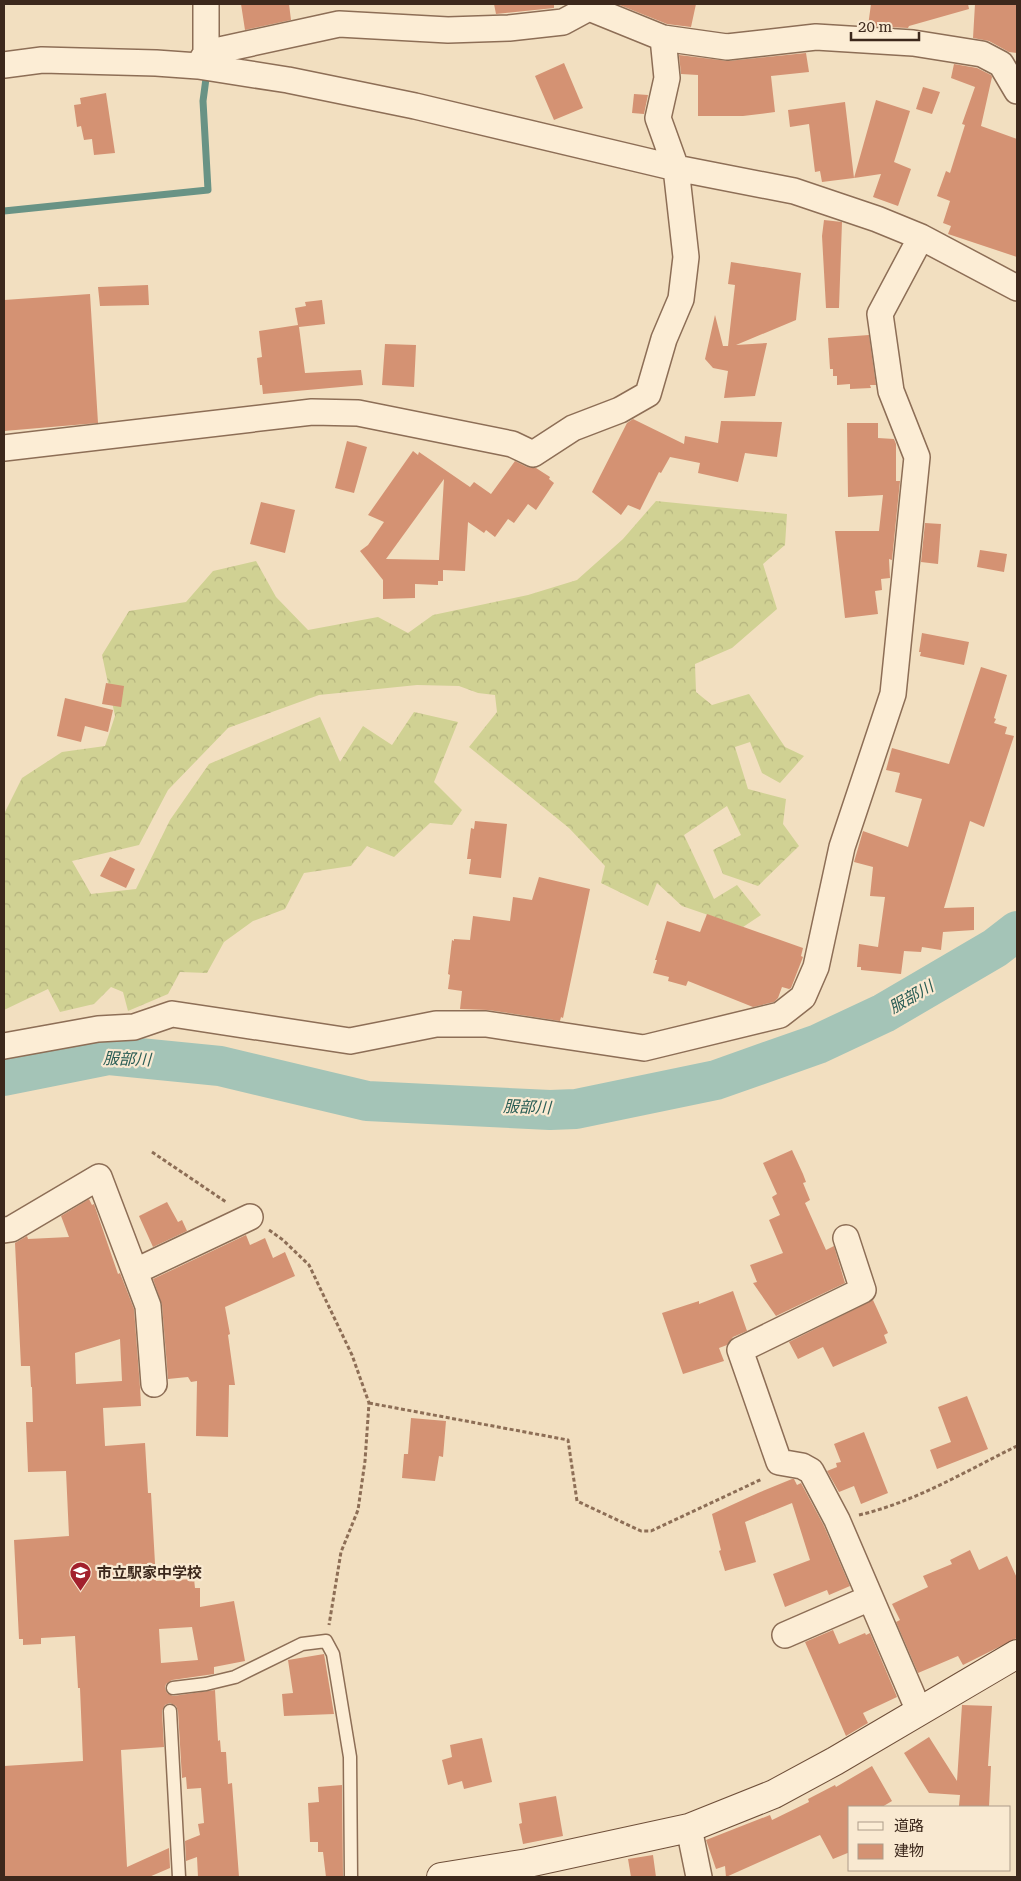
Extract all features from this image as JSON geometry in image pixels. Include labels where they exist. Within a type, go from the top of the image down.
[{"type":"street","points":[[202,60],[206,4]]},
{"type":"street","points":[[4,65],[42,60],[156,63],[202,60],[339,24],[448,30],[509,28],[562,22],[589,6],[662,38],[727,47],[816,37],[913,43],[982,54],[1009,65],[1017,91]]},
{"type":"street","points":[[4,448],[312,412],[358,413],[512,444],[533,454],[574,428],[620,410],[648,394],[664,339],[681,299],[686,257],[676,168],[658,118],[667,78],[662,38]]},
{"type":"street","points":[[202,60],[415,106],[676,168],[794,191],[921,236],[1017,288]]},
{"type":"street","points":[[4,1046],[98,1029],[134,1027],[172,1014],[350,1041],[436,1024],[486,1024],[644,1048],[780,1016],[803,997],[816,967],[842,847],[893,694],[917,457],[891,391],[880,314],[921,236]]},
{"type":"street","points":[[4,1230],[11,1229],[99,1177],[148,1306],[154,1384]]},
{"type":"street","points":[[136,1271],[250,1217]]},
{"type":"street","points":[[846,1238],[862,1290],[740,1350],[779,1462],[802,1466],[811,1471],[836,1520],[919,1712]]},
{"type":"street","points":[[785,1636],[870,1598]]},
{"type":"street","points":[[441,1877],[528,1863],[689,1828],[774,1794],[835,1761],[1017,1654]]},
{"type":"street","points":[[689,1828],[699,1877]]},
{"type":"lane","points":[[174,1688],[206,1684],[234,1677],[302,1644],[326,1641],[334,1654],[350,1756],[352,1877]]},
{"type":"lane","points":[[170,1711],[178,1877]]},
{"type":"path","points":[[152,1152],[283,1240],[308,1265],[352,1355],[369,1403],[365,1461],[358,1510],[341,1552],[326,1641]]},
{"type":"path","points":[[369,1403],[568,1440],[577,1501],[641,1531],[651,1531],[782,1470],[785,1463]]},
{"type":"path","points":[[836,1520],[886,1508],[928,1490],[1017,1446]]},
{"type":"green space","points":[[656,501],[787,514],[785,545],[763,564],[777,609],[732,648],[695,664],[696,692],[712,705],[749,694],[785,747],[804,756],[780,783],[762,773],[750,742],[735,747],[748,789],[786,799],[783,824],[799,846],[758,886],[723,874],[713,850],[741,835],[727,806],[684,835],[714,899],[737,885],[761,915],[743,927],[682,906],[657,883],[648,906],[601,883],[605,866],[569,828],[469,747],[497,712],[495,695],[478,693],[459,686],[417,685],[319,695],[228,728],[168,790],[139,845],[72,861],[91,894],[136,889],[170,820],[209,764],[320,717],[340,762],[363,726],[392,745],[414,712],[458,722],[434,782],[462,810],[452,825],[430,823],[394,857],[367,846],[351,866],[304,873],[285,909],[253,921],[224,942],[207,973],[180,972],[168,994],[128,1011],[123,992],[111,987],[94,1004],[60,1012],[48,989],[4,1010],[4,814],[22,778],[62,752],[105,746],[115,716],[102,655],[129,611],[186,602],[213,571],[256,561],[276,597],[308,630],[378,617],[408,633],[433,615],[528,595],[577,580],[623,539]]},
{"type":"building","points":[[241,4],[289,4],[291,20],[245,30]]},
{"type":"building","points":[[494,4],[554,4],[554,8],[496,14]]},
{"type":"building","points":[[617,4],[696,4],[691,27],[667,24]]},
{"type":"building","points":[[871,4],[968,4],[969,9],[909,26],[908,28],[868,26]]},
{"type":"building","points":[[975,4],[1017,4],[1017,53],[1009,52],[989,41],[973,38]]},
{"type":"building","points":[[806,53],[809,72],[771,76],[775,112],[743,116],[698,116],[698,75],[681,74],[679,55],[728,61]]},
{"type":"building","points":[[564,63],[583,108],[554,120],[535,76]]},
{"type":"building","points":[[954,64],[977,68],[991,75],[981,126],[1017,139],[1017,257],[948,234],[951,226],[943,223],[950,201],[937,196],[946,171],[950,173],[965,125],[962,124],[975,87],[951,78]]},
{"type":"building","points":[[923,87],[940,92],[932,114],[916,109]]},
{"type":"building","points":[[106,93],[115,153],[94,155],[92,139],[84,140],[81,126],[77,127],[74,105],[81,104],[80,98]]},
{"type":"building","points":[[634,94],[648,95],[644,114],[632,113]]},
{"type":"building","points":[[876,100],[910,111],[894,162],[911,169],[898,206],[873,197],[881,174],[854,178]]},
{"type":"building","points":[[845,102],[854,178],[822,182],[820,171],[815,172],[809,124],[790,127],[788,110]]},
{"type":"building","points":[[824,220],[842,222],[839,308],[826,308],[822,236]]},
{"type":"building","points":[[731,262],[801,273],[796,320],[736,345],[767,343],[755,396],[724,398],[728,371],[713,368],[705,359],[715,315],[723,346],[728,346],[735,285],[728,284]]},
{"type":"building","points":[[148,285],[149,305],[100,306],[98,287]]},
{"type":"building","points":[[90,294],[98,423],[4,431],[4,300]]},
{"type":"building","points":[[322,300],[325,324],[299,327],[305,373],[361,370],[363,385],[263,394],[257,358],[262,357],[259,331],[298,325],[295,308],[306,306],[305,302]]},
{"type":"building","points":[[869,335],[876,385],[870,385],[871,388],[850,389],[850,384],[837,385],[837,376],[833,376],[833,369],[830,369],[828,338]]},
{"type":"building","points":[[385,344],[416,345],[414,387],[382,385]]},
{"type":"building","points":[[633,419],[684,444],[685,436],[718,443],[721,421],[782,422],[777,457],[745,453],[738,482],[698,473],[700,463],[670,457],[661,473],[659,472],[640,510],[628,505],[621,515],[592,492],[627,423]]},
{"type":"building","points":[[847,423],[878,423],[878,438],[894,439],[896,444],[896,481],[900,481],[892,560],[889,559],[890,578],[881,579],[882,590],[875,591],[878,614],[845,618],[835,531],[879,531],[883,495],[848,497]]},
{"type":"building","points":[[347,441],[367,447],[354,493],[335,488]]},
{"type":"building","points":[[413,451],[418,455],[419,452],[470,487],[474,482],[491,494],[515,461],[527,467],[536,468],[550,477],[549,479],[554,483],[536,510],[528,504],[514,523],[508,519],[495,537],[486,530],[484,533],[468,522],[465,571],[443,570],[443,581],[438,581],[438,585],[415,584],[415,598],[383,599],[383,580],[360,551],[368,545],[384,522],[368,515]],"holes":[[[444,479],[439,560],[386,559]]]},
{"type":"building","points":[[261,502],[295,510],[285,553],[250,544]]},
{"type":"building","points":[[925,523],[941,524],[938,564],[921,562]]},
{"type":"building","points":[[980,550],[1007,554],[1004,572],[977,567]]},
{"type":"building","points":[[922,633],[969,642],[964,665],[920,656]]},
{"type":"building","points":[[981,667],[1007,675],[994,723],[1007,727],[1005,734],[1014,736],[984,827],[970,821],[944,908],[974,907],[974,930],[943,932],[941,950],[922,947],[921,952],[904,951],[901,974],[861,970],[861,967],[857,967],[859,944],[878,947],[885,897],[870,896],[873,867],[854,862],[863,831],[908,847],[922,799],[895,792],[900,773],[886,770],[892,748],[949,764]]},
{"type":"building","points":[[106,683],[124,686],[121,707],[102,704]]},
{"type":"building","points":[[65,698],[113,710],[108,732],[85,726],[81,742],[57,736]]},
{"type":"building","points":[[475,821],[507,824],[501,878],[469,874],[471,859],[467,859],[471,828],[474,829]]},
{"type":"building","points":[[110,857],[135,869],[126,888],[100,876]]},
{"type":"building","points":[[539,877],[590,889],[563,1018],[561,1017],[560,1021],[488,1010],[460,1009],[462,991],[448,989],[452,940],[470,940],[473,916],[510,921],[513,897],[532,900]]},
{"type":"building","points":[[707,914],[803,948],[801,956],[803,957],[791,988],[782,987],[778,998],[774,1002],[753,1007],[688,981],[686,986],[668,981],[669,977],[653,973],[667,921],[700,932]]},
{"type":"building","points":[[792,1150],[806,1182],[803,1183],[810,1200],[805,1203],[826,1250],[834,1246],[845,1283],[776,1316],[753,1283],[757,1282],[750,1265],[783,1253],[769,1220],[780,1215],[772,1197],[777,1194],[763,1163]]},
{"type":"building","name":"市立駅家中学校","points":[[89,1199],[92,1205],[94,1204],[118,1274],[120,1273],[134,1309],[141,1406],[103,1408],[105,1446],[145,1443],[148,1493],[151,1493],[156,1581],[194,1579],[195,1588],[200,1588],[200,1607],[234,1601],[245,1661],[214,1667],[214,1674],[172,1680],[166,1684],[165,1688],[167,1693],[173,1696],[215,1690],[218,1741],[220,1740],[221,1752],[226,1752],[228,1784],[232,1783],[239,1877],[198,1877],[197,1857],[186,1861],[185,1841],[200,1835],[198,1824],[204,1823],[201,1788],[187,1789],[186,1777],[182,1778],[178,1711],[176,1706],[170,1703],[165,1705],[162,1711],[164,1747],[121,1750],[127,1867],[169,1848],[170,1868],[149,1877],[5,1877],[4,1766],[83,1761],[80,1688],[78,1688],[75,1636],[41,1638],[41,1644],[23,1645],[23,1639],[19,1639],[14,1540],[69,1536],[66,1471],[28,1472],[26,1422],[33,1422],[32,1387],[30,1366],[21,1366],[15,1243],[27,1236],[28,1239],[69,1237],[61,1216]],"holes":[[[120,1339],[122,1381],[76,1384],[75,1353]],[[192,1627],[198,1660],[161,1663],[159,1629]]]},
{"type":"building","points":[[167,1202],[178,1222],[182,1220],[187,1231],[153,1247],[139,1216]]},
{"type":"building","points":[[246,1235],[250,1245],[265,1238],[273,1258],[285,1252],[295,1276],[225,1307],[230,1334],[228,1335],[235,1385],[229,1385],[228,1437],[196,1436],[197,1381],[191,1382],[188,1377],[168,1379],[162,1305],[153,1279]]},
{"type":"building","points":[[733,1291],[747,1331],[733,1337],[727,1345],[719,1348],[724,1361],[683,1374],[662,1313],[699,1301],[699,1304]]},
{"type":"building","points":[[873,1300],[888,1333],[884,1335],[887,1343],[833,1367],[823,1347],[798,1359],[789,1342]]},
{"type":"building","points":[[967,1396],[988,1449],[937,1469],[930,1450],[951,1442],[938,1407]]},
{"type":"building","points":[[411,1418],[446,1421],[443,1457],[439,1456],[435,1481],[402,1478],[404,1454],[408,1454]]},
{"type":"building","points":[[864,1432],[888,1493],[861,1504],[854,1486],[839,1492],[827,1471],[837,1467],[836,1463],[841,1462],[834,1444]]},
{"type":"building","points":[[794,1479],[797,1485],[801,1483],[824,1526],[850,1586],[829,1595],[827,1590],[785,1607],[773,1574],[810,1560],[792,1503],[745,1522],[756,1562],[725,1571],[712,1514]]},
{"type":"building","points":[[970,1550],[979,1570],[1007,1556],[1017,1578],[1017,1638],[963,1665],[958,1656],[918,1673],[896,1622],[900,1620],[892,1604],[928,1587],[923,1576],[952,1564],[950,1560]]},
{"type":"building","points":[[833,1630],[839,1644],[865,1633],[866,1635],[870,1633],[897,1697],[863,1713],[868,1723],[846,1736],[805,1642]]},
{"type":"building","points":[[324,1654],[334,1714],[284,1716],[282,1694],[293,1693],[288,1660]]},
{"type":"building","points":[[962,1705],[992,1706],[988,1766],[991,1766],[989,1806],[959,1806],[960,1795],[929,1793],[904,1753],[929,1737],[957,1781]]},
{"type":"building","points":[[482,1738],[492,1782],[464,1789],[462,1781],[448,1785],[442,1760],[452,1757],[450,1745]]},
{"type":"building","points":[[872,1766],[892,1801],[884,1806],[848,1806],[848,1853],[833,1859],[820,1835],[726,1877],[725,1866],[716,1869],[706,1840],[770,1815],[772,1820],[809,1802],[808,1799],[835,1785],[836,1787]]},
{"type":"building","points":[[342,1785],[343,1877],[326,1877],[323,1852],[318,1852],[318,1842],[310,1842],[308,1803],[319,1802],[318,1787]]},
{"type":"building","points":[[556,1796],[563,1836],[523,1844],[519,1824],[522,1823],[519,1803]]},
{"type":"building","points":[[653,1855],[656,1877],[631,1877],[628,1859]]},
{"type":"waterway","points":[[4,211],[208,190],[203,101],[207,71]]},
{"type":"waterway","name":"服部川","points":[[4,1076],[109,1055],[220,1066],[367,1101],[550,1110],[576,1109],[716,1080],[818,1044],[884,1013],[995,948],[1017,931]]},
{"type":"place","name":"市立駅家中学校","points":[[81,1592]]}]
